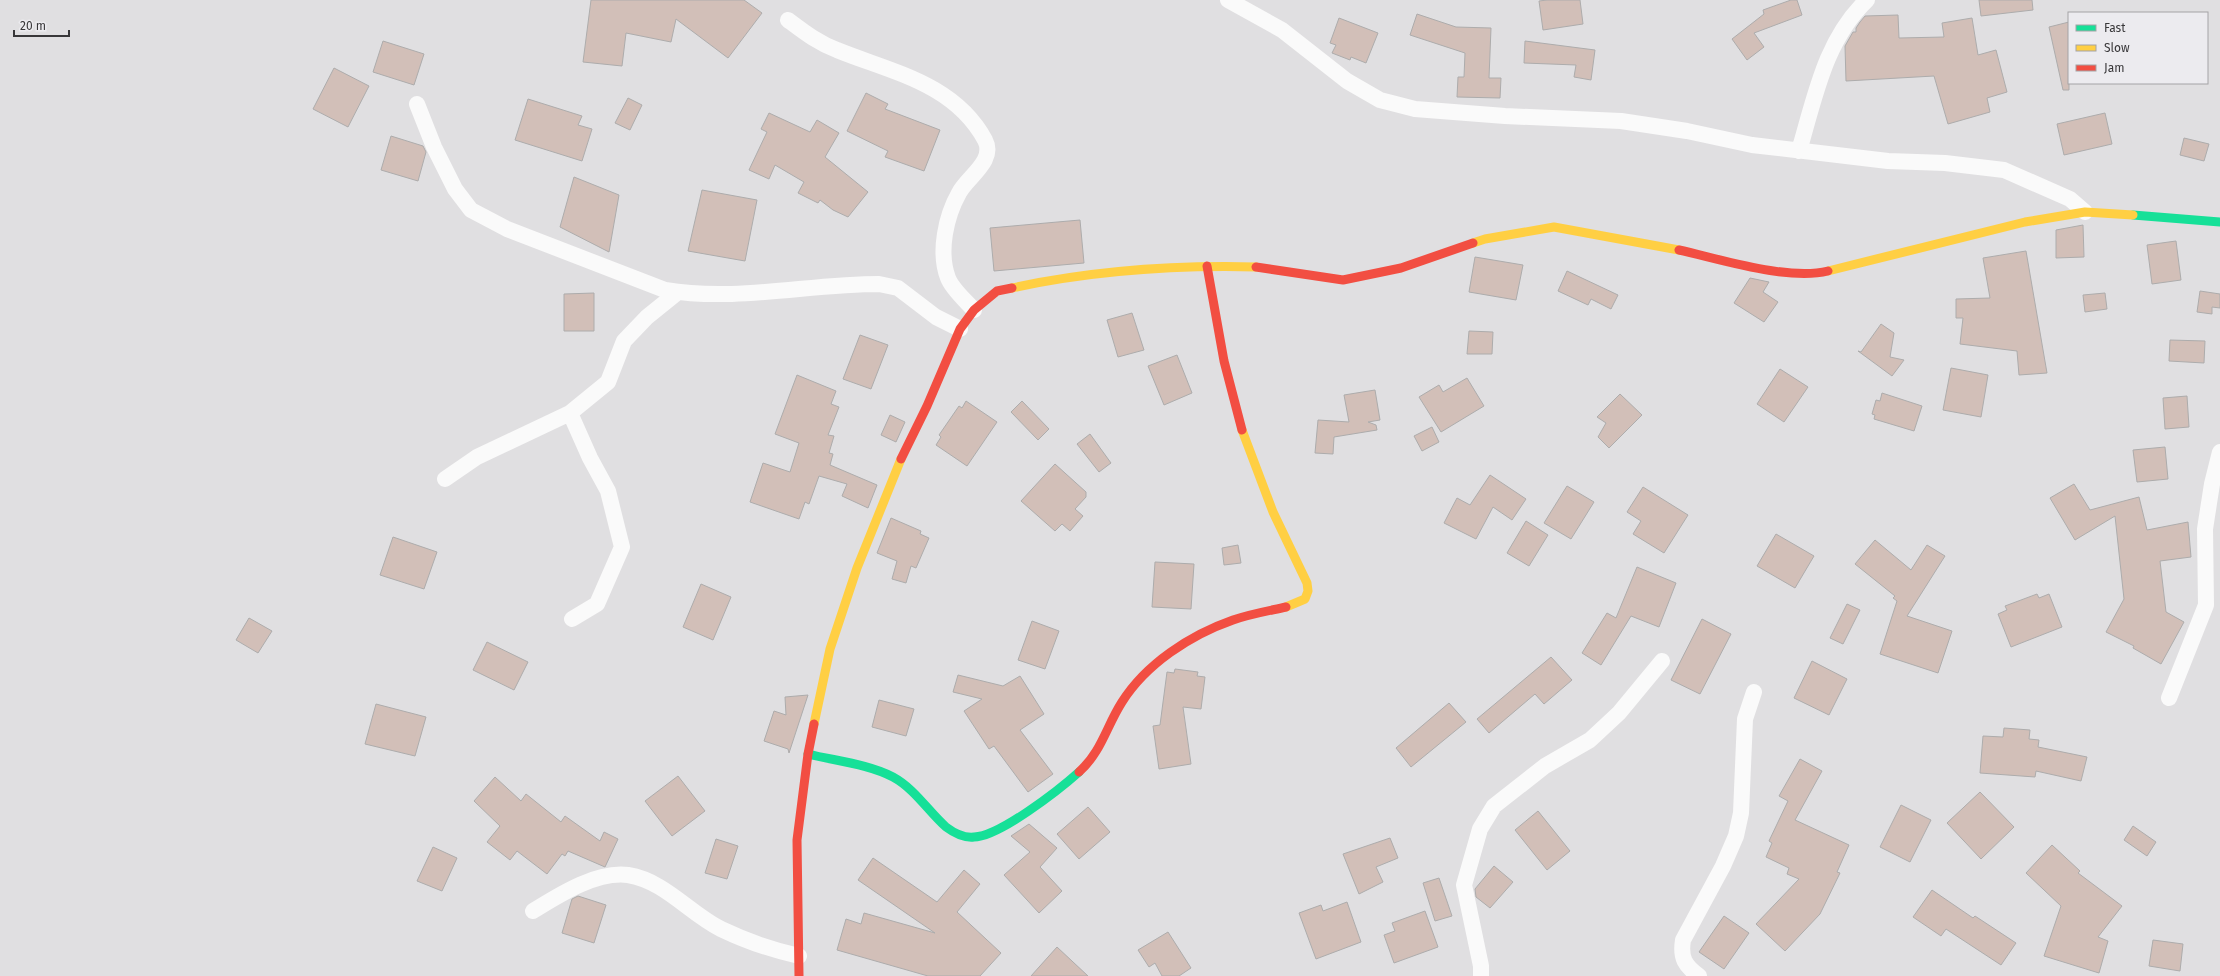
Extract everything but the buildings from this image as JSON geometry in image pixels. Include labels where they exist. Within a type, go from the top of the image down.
[{"type":"street","points":[[1228,0],[1282,30],[1347,82],[1380,100],[1415,109],[1505,116],[1621,121],[1687,131],[1752,145],[1888,161],[1946,163],[2004,170],[2070,199],[2085,212]]},
{"type":"street","points":[[1799,151],[1826,60],[1842,28],[1867,0]]},
{"type":"street","points":[[788,20],[816,40],[830,47],[909,76],[932,87],[952,101],[981,133],[987,143],[988,152],[985,161],[959,193],[943,245],[944,264],[948,279],[974,310]]},
{"type":"street","points":[[417,104],[434,147],[455,189],[471,210],[507,229],[665,290],[678,292],[747,294],[879,284],[898,288],[936,317],[960,329]]},
{"type":"street","points":[[799,976],[798,840],[808,754],[830,649],[857,568],[898,468],[927,406],[960,329],[974,310],[997,291],[1035,283],[1154,269],[1207,266],[1257,267],[1343,280],[1401,268],[1486,239],[1554,227],[1621,238],[1766,269],[1814,274],[2025,222],[2085,212],[2171,217],[2220,222]]},
{"type":"street","points":[[808,754],[892,776],[906,784],[939,823],[954,832],[971,838],[980,838],[991,834],[1082,770],[1101,746],[1112,719],[1126,695],[1149,671],[1185,643],[1224,623],[1296,604],[1305,599],[1308,590],[1305,575],[1273,512],[1248,445],[1228,382],[1213,312],[1207,266]]},
{"type":"street","points":[[445,479],[477,457],[570,414],[608,382],[624,341],[647,318],[678,292]]},
{"type":"street","points":[[570,414],[590,458],[608,491],[622,547],[598,604],[572,619]]},
{"type":"street","points":[[2169,698],[2206,605],[2205,529],[2212,484],[2220,452]]},
{"type":"street","points":[[1481,976],[1481,966],[1464,884],[1480,829],[1494,806],[1545,766],[1590,740],[1619,714],[1662,660]]},
{"type":"street","points":[[1699,976],[1685,962],[1681,952],[1683,940],[1723,866],[1736,836],[1741,813],[1746,719],[1754,692]]},
{"type":"street","points":[[533,911],[575,886],[600,878],[627,875],[646,880],[665,890],[721,929],[776,951],[799,956]]},
{"type":"traffic: fast","points":[[2133,215],[2220,222]]},
{"type":"traffic: fast","points":[[808,754],[863,766],[893,777],[915,794],[946,827],[960,835],[967,837],[985,835],[1013,821],[1044,800],[1079,772]]},
{"type":"traffic: slow","points":[[1828,271],[2025,222],[2085,212],[2133,215]]},
{"type":"traffic: slow","points":[[1473,243],[1485,239],[1554,227],[1679,250]]},
{"type":"traffic: slow","points":[[1012,288],[1072,277],[1133,270],[1195,267],[1256,267]]},
{"type":"traffic: slow","points":[[1242,430],[1273,512],[1307,583],[1308,591],[1305,599],[1286,607]]},
{"type":"traffic: slow","points":[[814,724],[830,649],[857,568],[901,459]]},
{"type":"traffic: jam","points":[[1256,267],[1343,280],[1401,268],[1473,243]]},
{"type":"traffic: jam","points":[[1679,250],[1754,268],[1774,271],[1794,273],[1828,271]]},
{"type":"traffic: jam","points":[[1207,266],[1224,361],[1242,430]]},
{"type":"traffic: jam","points":[[901,459],[927,406],[960,329],[974,310],[997,291],[1012,288]]},
{"type":"traffic: jam","points":[[1079,772],[1093,756],[1122,702],[1143,675],[1156,663],[1170,652],[1217,626],[1246,616],[1286,607]]},
{"type":"traffic: jam","points":[[799,976],[797,840],[808,754],[814,724]]}]
